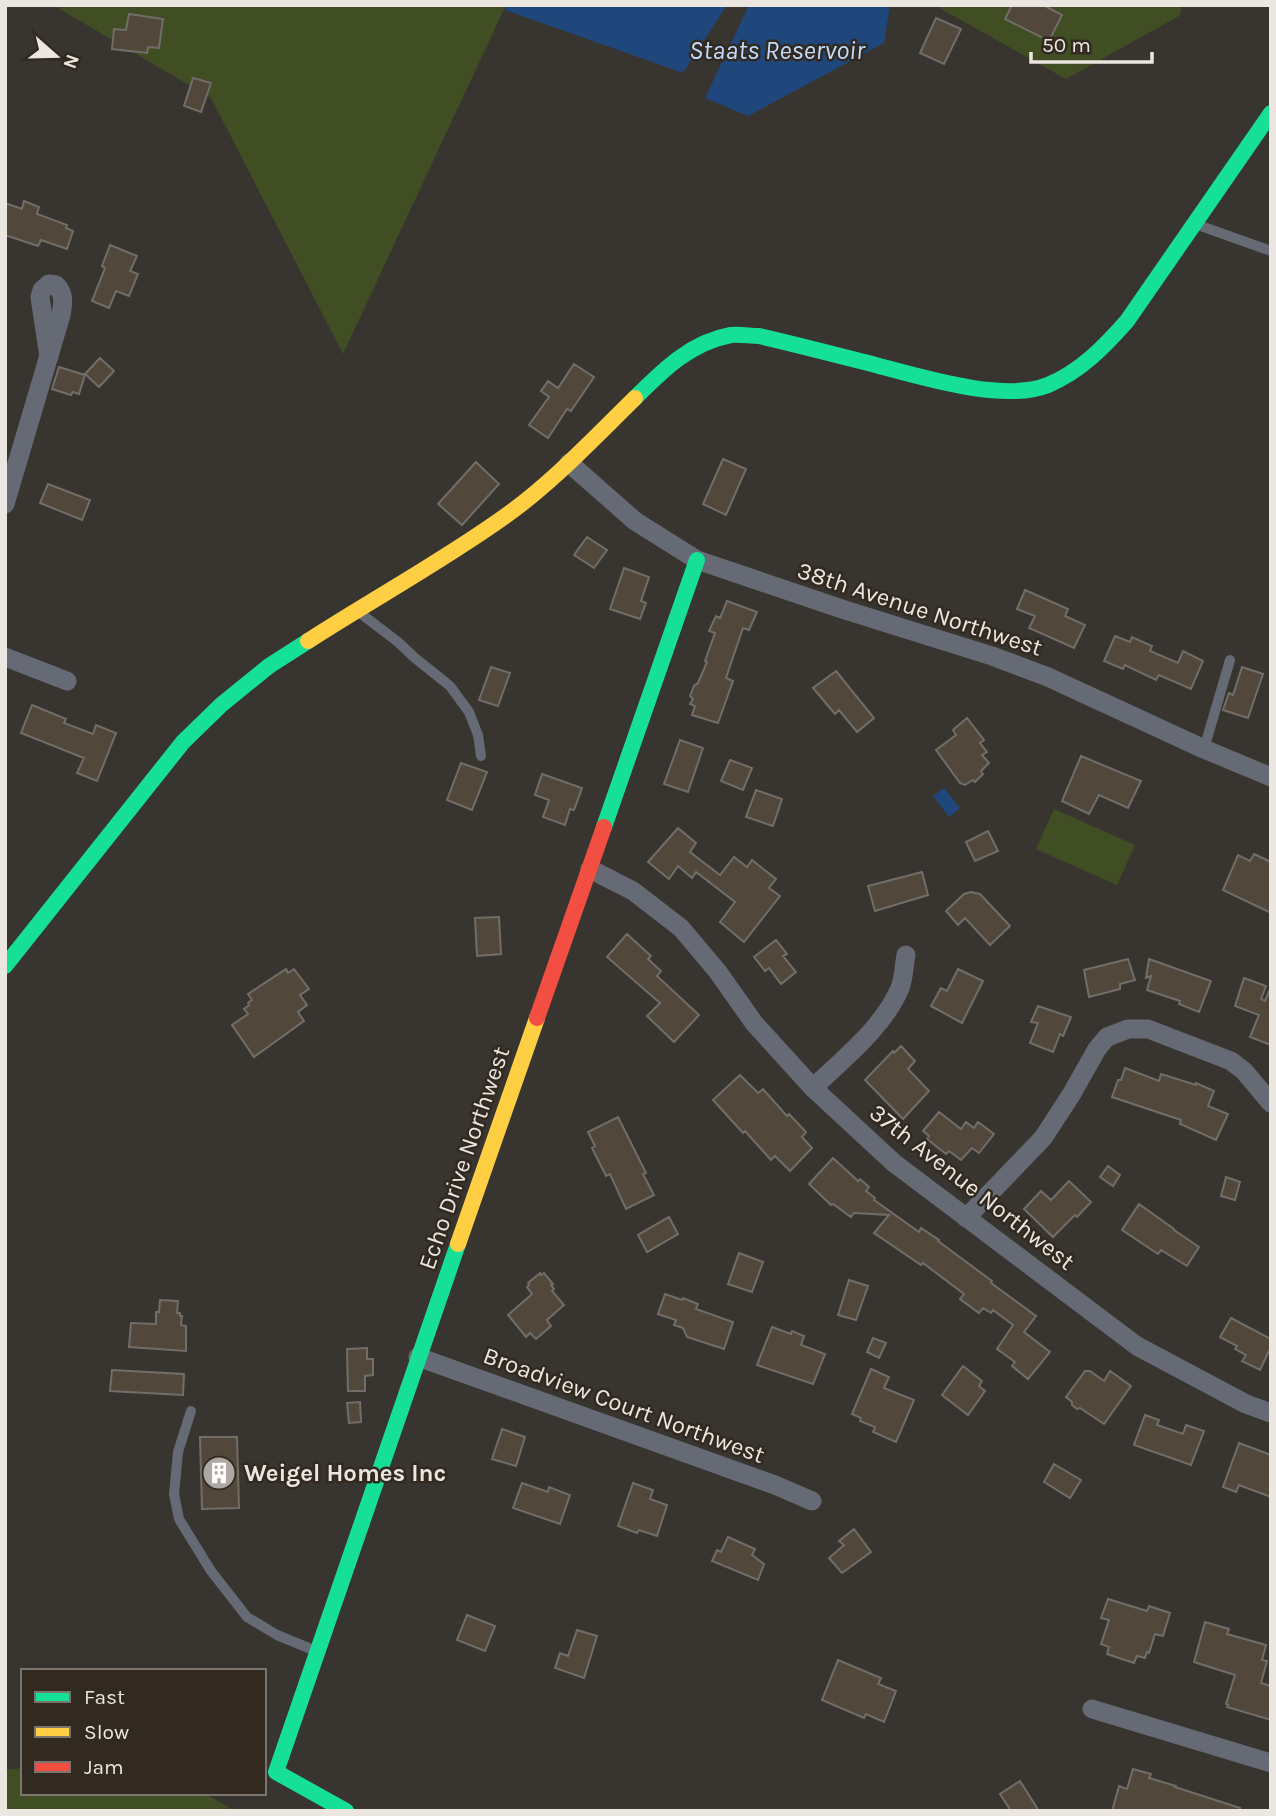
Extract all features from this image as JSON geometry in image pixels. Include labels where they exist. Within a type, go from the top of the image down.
[{"type":"street","points":[[5,966],[183,743],[221,705],[269,666],[422,572],[506,516],[569,463],[665,368],[687,352],[710,341],[733,335],[759,337],[979,388],[1017,391],[1046,386],[1072,373],[1099,352],[1126,321],[1271,113]]},
{"type":"street","points":[[5,504],[49,356]]},
{"type":"street","name":"38th Avenue Northwest","points":[[569,463],[635,520],[697,560],[992,656],[1048,677],[1271,777]]},
{"type":"street","name":"Echo Drive Northwest","points":[[346,1811],[276,1772],[697,560]]},
{"type":"street","points":[[5,657],[67,681]]},
{"type":"street","name":"37th Avenue Northwest","points":[[590,869],[633,891],[681,928],[718,972],[754,1023],[813,1088],[894,1163],[1138,1346],[1235,1398],[1271,1413]]},
{"type":"street","points":[[813,1088],[888,1011],[901,985],[906,955]]},
{"type":"street","points":[[966,1218],[1042,1138],[1107,1037],[1128,1029],[1148,1029],[1231,1061],[1244,1071],[1271,1103]]},
{"type":"street","name":"Broadview Court Northwest","points":[[418,1357],[775,1485],[813,1502]]},
{"type":"street","points":[[1092,1709],[1271,1763]]},
{"type":"lane","points":[[1194,224],[1271,251]]},
{"type":"lane","points":[[356,611],[450,686],[468,712],[478,735],[481,755]]},
{"type":"lane","points":[[1204,749],[1230,660]]},
{"type":"lane","points":[[191,1411],[178,1452],[174,1494],[179,1519],[211,1571],[247,1616],[277,1634],[317,1651]]},
{"type":"green space","points":[[53,5],[506,5],[343,354],[211,98]]},
{"type":"green space","points":[[934,5],[1183,5],[1179,16],[1066,79]]},
{"type":"green space","points":[[1054,809],[1135,845],[1117,885],[1036,849]]},
{"type":"green space","points":[[21,1768],[21,1795],[207,1795],[235,1811],[5,1811],[5,1770]]},
{"type":"water","name":"Staats Reservoir","points":[[507,5],[727,5],[683,73],[505,10]]},
{"type":"water","name":"Staats Reservoir","points":[[749,5],[890,5],[884,43],[748,116],[705,98]]},
{"type":"water","points":[[944,788],[960,808],[949,817],[933,796]]},
{"type":"building","points":[[1012,5],[1043,5],[1062,15],[1049,41],[1005,19]]},
{"type":"building","points":[[129,14],[163,19],[159,48],[148,47],[147,53],[112,49],[114,29],[126,30]]},
{"type":"building","points":[[936,18],[961,29],[944,64],[920,53]]},
{"type":"building","points":[[193,78],[211,83],[201,112],[184,106]]},
{"type":"building","points":[[24,201],[39,207],[37,214],[67,225],[66,228],[73,231],[67,249],[41,240],[38,246],[5,235],[5,203],[22,209]]},
{"type":"building","points":[[110,245],[137,256],[130,271],[138,274],[129,296],[116,291],[109,308],[92,301],[105,268],[102,266]]},
{"type":"building","points":[[100,358],[114,371],[99,387],[85,374]]},
{"type":"building","points":[[574,364],[594,377],[571,411],[567,409],[548,438],[529,425],[549,397],[541,391],[548,381],[558,388]]},
{"type":"building","points":[[59,367],[85,375],[79,394],[73,392],[71,395],[52,389]]},
{"type":"building","points":[[723,459],[746,469],[726,515],[703,504]]},
{"type":"building","points":[[476,462],[499,484],[462,525],[438,504]]},
{"type":"building","points":[[48,484],[90,500],[82,520],[40,503]]},
{"type":"building","points":[[587,537],[607,550],[594,568],[574,555]]},
{"type":"building","points":[[624,568],[649,577],[641,601],[646,603],[640,619],[610,609]]},
{"type":"building","points":[[1025,590],[1068,609],[1065,616],[1085,625],[1074,648],[1029,628],[1035,616],[1017,609]]},
{"type":"building","points":[[727,601],[757,612],[749,630],[743,628],[726,678],[733,681],[718,723],[692,715],[695,706],[690,704],[693,699],[690,696],[707,662],[705,661],[715,633],[709,631],[716,616],[720,618]]},
{"type":"building","points":[[1115,636],[1130,642],[1132,637],[1152,646],[1150,651],[1178,663],[1183,651],[1203,661],[1191,689],[1159,675],[1156,680],[1125,665],[1123,669],[1104,661]]},
{"type":"building","points":[[491,667],[510,673],[498,706],[479,700]]},
{"type":"building","points":[[1242,667],[1263,674],[1248,718],[1223,710],[1229,693],[1233,695]]},
{"type":"building","points":[[836,671],[874,718],[857,732],[839,710],[835,714],[813,688]]},
{"type":"building","points":[[32,705],[66,719],[64,723],[93,734],[96,725],[116,733],[97,781],[77,773],[84,758],[21,733]]},
{"type":"building","points":[[967,718],[984,740],[980,743],[987,752],[982,755],[989,763],[975,782],[973,780],[965,785],[960,783],[936,750],[956,735],[953,730]]},
{"type":"building","points":[[680,740],[703,748],[688,792],[664,784]]},
{"type":"building","points":[[1081,756],[1141,781],[1128,808],[1099,795],[1089,814],[1062,801]]},
{"type":"building","points":[[730,760],[752,768],[743,790],[721,781]]},
{"type":"building","points":[[461,763],[487,772],[472,810],[447,800]]},
{"type":"building","points":[[542,774],[582,788],[574,810],[570,809],[565,825],[543,817],[549,800],[535,795]]},
{"type":"building","points":[[756,790],[782,799],[773,826],[746,817]]},
{"type":"building","points":[[678,828],[696,843],[690,852],[720,875],[734,857],[747,867],[752,860],[776,879],[769,888],[780,896],[744,942],[720,922],[735,902],[696,872],[692,878],[678,866],[669,879],[648,862]]},
{"type":"building","points":[[988,831],[998,851],[975,861],[966,842]]},
{"type":"building","points":[[1254,854],[1271,862],[1271,913],[1223,890],[1238,855],[1250,861]]},
{"type":"building","points":[[922,872],[928,895],[875,911],[868,886]]},
{"type":"building","points":[[964,894],[980,894],[1010,926],[990,945],[965,918],[958,925],[946,911]]},
{"type":"building","points":[[499,917],[501,954],[477,956],[475,918]]},
{"type":"building","points":[[627,934],[651,956],[648,959],[661,971],[657,976],[699,1015],[674,1042],[647,1016],[660,1003],[607,957]]},
{"type":"building","points":[[776,940],[787,954],[783,956],[796,972],[781,984],[769,968],[765,971],[754,957]]},
{"type":"building","points":[[1128,959],[1135,980],[1120,984],[1120,989],[1089,997],[1084,970]]},
{"type":"building","points":[[1149,959],[1211,981],[1199,1012],[1179,1004],[1180,1001],[1147,990],[1151,976],[1146,978]]},
{"type":"building","points":[[286,969],[288,973],[294,969],[309,989],[300,995],[307,1005],[298,1012],[304,1021],[254,1057],[232,1025],[248,1014],[244,1009],[252,1000],[248,994]]},
{"type":"building","points":[[958,969],[983,981],[962,1023],[931,1006],[941,988],[947,991]]},
{"type":"building","points":[[1244,978],[1266,986],[1261,999],[1265,1001],[1271,987],[1271,1045],[1250,1037],[1259,1015],[1235,1006]]},
{"type":"building","points":[[1038,1006],[1071,1017],[1053,1052],[1030,1043],[1038,1023],[1031,1022]]},
{"type":"building","points":[[901,1046],[915,1061],[908,1069],[929,1091],[903,1119],[865,1080]]},
{"type":"building","points":[[1125,1068],[1159,1081],[1161,1074],[1196,1083],[1214,1091],[1208,1106],[1228,1114],[1216,1140],[1180,1124],[1181,1120],[1112,1097]]},
{"type":"building","points":[[740,1075],[758,1093],[763,1089],[787,1116],[789,1114],[806,1132],[802,1137],[812,1148],[790,1171],[775,1156],[771,1160],[713,1100]]},
{"type":"building","points":[[939,1112],[961,1129],[966,1122],[974,1128],[978,1122],[994,1134],[979,1153],[972,1148],[961,1160],[949,1151],[946,1154],[927,1139],[929,1136],[923,1131]]},
{"type":"building","points":[[618,1117],[654,1195],[626,1209],[610,1174],[606,1176],[592,1148],[595,1146],[588,1132]]},
{"type":"building","points":[[833,1158],[858,1181],[860,1179],[869,1187],[866,1191],[874,1200],[919,1232],[921,1228],[939,1240],[1036,1316],[1024,1332],[1050,1352],[1028,1379],[1012,1366],[1015,1362],[997,1349],[1013,1325],[993,1310],[991,1313],[983,1308],[979,1313],[960,1299],[964,1294],[923,1263],[921,1265],[874,1233],[889,1215],[854,1213],[851,1217],[831,1205],[809,1184]]},
{"type":"building","points":[[1108,1166],[1120,1175],[1113,1186],[1100,1177]]},
{"type":"building","points":[[1226,1177],[1240,1182],[1235,1200],[1221,1196]]},
{"type":"building","points":[[1069,1181],[1091,1202],[1053,1237],[1024,1209],[1041,1191],[1051,1200]]},
{"type":"building","points":[[1139,1204],[1199,1247],[1187,1266],[1161,1250],[1158,1254],[1122,1230]]},
{"type":"building","points":[[669,1217],[678,1234],[647,1252],[638,1235]]},
{"type":"building","points":[[739,1253],[763,1262],[752,1292],[728,1284]]},
{"type":"building","points":[[540,1273],[544,1273],[553,1284],[552,1291],[564,1305],[547,1320],[551,1326],[536,1339],[530,1333],[526,1337],[508,1315],[532,1294],[527,1287],[528,1283]]},
{"type":"building","points":[[849,1280],[868,1286],[856,1320],[838,1315]]},
{"type":"building","points":[[665,1294],[698,1304],[696,1309],[733,1322],[724,1349],[687,1337],[683,1328],[674,1325],[676,1320],[658,1314]]},
{"type":"building","points":[[160,1300],[178,1301],[177,1313],[182,1316],[181,1325],[186,1326],[186,1351],[129,1347],[131,1323],[156,1324]]},
{"type":"building","points":[[1231,1318],[1271,1339],[1271,1347],[1260,1370],[1242,1361],[1246,1355],[1235,1349],[1237,1346],[1220,1337]]},
{"type":"building","points":[[772,1327],[804,1336],[801,1345],[825,1354],[813,1384],[757,1365]]},
{"type":"building","points":[[873,1338],[886,1343],[879,1358],[867,1352]]},
{"type":"building","points":[[367,1348],[367,1359],[373,1359],[373,1375],[365,1376],[365,1391],[348,1391],[347,1349]]},
{"type":"building","points":[[963,1366],[982,1381],[979,1386],[985,1391],[968,1415],[942,1395]]},
{"type":"building","points":[[871,1369],[889,1377],[884,1388],[914,1400],[896,1442],[873,1432],[875,1427],[860,1421],[861,1418],[852,1414]]},
{"type":"building","points":[[112,1370],[184,1374],[183,1395],[110,1391]]},
{"type":"building","points":[[1085,1371],[1090,1371],[1104,1381],[1110,1371],[1131,1386],[1104,1424],[1080,1408],[1077,1409],[1066,1397]]},
{"type":"building","points":[[360,1402],[361,1422],[349,1423],[347,1403]]},
{"type":"building","points":[[1145,1415],[1159,1420],[1157,1425],[1183,1434],[1186,1425],[1204,1431],[1191,1465],[1134,1445]]},
{"type":"building","points":[[502,1429],[525,1437],[516,1466],[492,1459]]},
{"type":"building","name":"Weigel Homes Inc","points":[[200,1437],[237,1437],[239,1508],[202,1509]]},
{"type":"building","points":[[1239,1443],[1271,1455],[1271,1497],[1239,1485],[1236,1492],[1223,1487]]},
{"type":"building","points":[[1054,1464],[1081,1480],[1070,1498],[1044,1482]]},
{"type":"building","points":[[522,1483],[548,1492],[549,1487],[570,1495],[560,1524],[513,1508]]},
{"type":"building","points":[[633,1483],[653,1490],[650,1499],[667,1505],[657,1536],[618,1526]]},
{"type":"building","points":[[854,1529],[871,1552],[842,1573],[829,1558],[844,1545],[839,1541]]},
{"type":"building","points":[[728,1537],[755,1549],[752,1555],[764,1564],[758,1580],[712,1561],[717,1550],[721,1552]]},
{"type":"building","points":[[1108,1599],[1147,1611],[1149,1606],[1170,1613],[1163,1636],[1155,1634],[1145,1658],[1137,1656],[1134,1663],[1107,1654],[1109,1647],[1101,1644],[1109,1620],[1101,1618]]},
{"type":"building","points":[[467,1615],[495,1626],[485,1651],[457,1640]]},
{"type":"building","points":[[1205,1622],[1229,1629],[1227,1634],[1266,1645],[1262,1660],[1267,1661],[1261,1683],[1271,1686],[1271,1720],[1227,1707],[1235,1675],[1194,1662]]},
{"type":"building","points":[[577,1630],[597,1636],[584,1678],[555,1668],[560,1653],[568,1656]]},
{"type":"building","points":[[838,1660],[881,1678],[878,1684],[896,1691],[884,1722],[866,1714],[864,1718],[822,1700]]},
{"type":"building","points":[[1133,1769],[1151,1774],[1149,1778],[1240,1808],[1240,1811],[1112,1811],[1119,1786],[1127,1789]]},
{"type":"building","points":[[1020,1781],[1039,1811],[1011,1811],[1000,1794]]},
{"type":"traffic: fast","points":[[635,398],[690,351],[703,344],[734,335],[759,336],[956,385],[1006,391],[1029,390],[1048,385],[1101,349],[1127,321],[1271,113]]},
{"type":"traffic: fast","points":[[604,827],[697,560]]},
{"type":"traffic: fast","points":[[5,966],[183,742],[221,705],[269,666],[308,641]]},
{"type":"traffic: fast","points":[[346,1811],[276,1772],[458,1244]]},
{"type":"traffic: slow","points":[[308,641],[504,517],[539,490],[635,398]]},
{"type":"traffic: slow","points":[[458,1244],[537,1018]]},
{"type":"traffic: jam","points":[[537,1018],[604,827]]},
{"type":"place","name":"Weigel Homes Inc","points":[[219,1473]]}]
